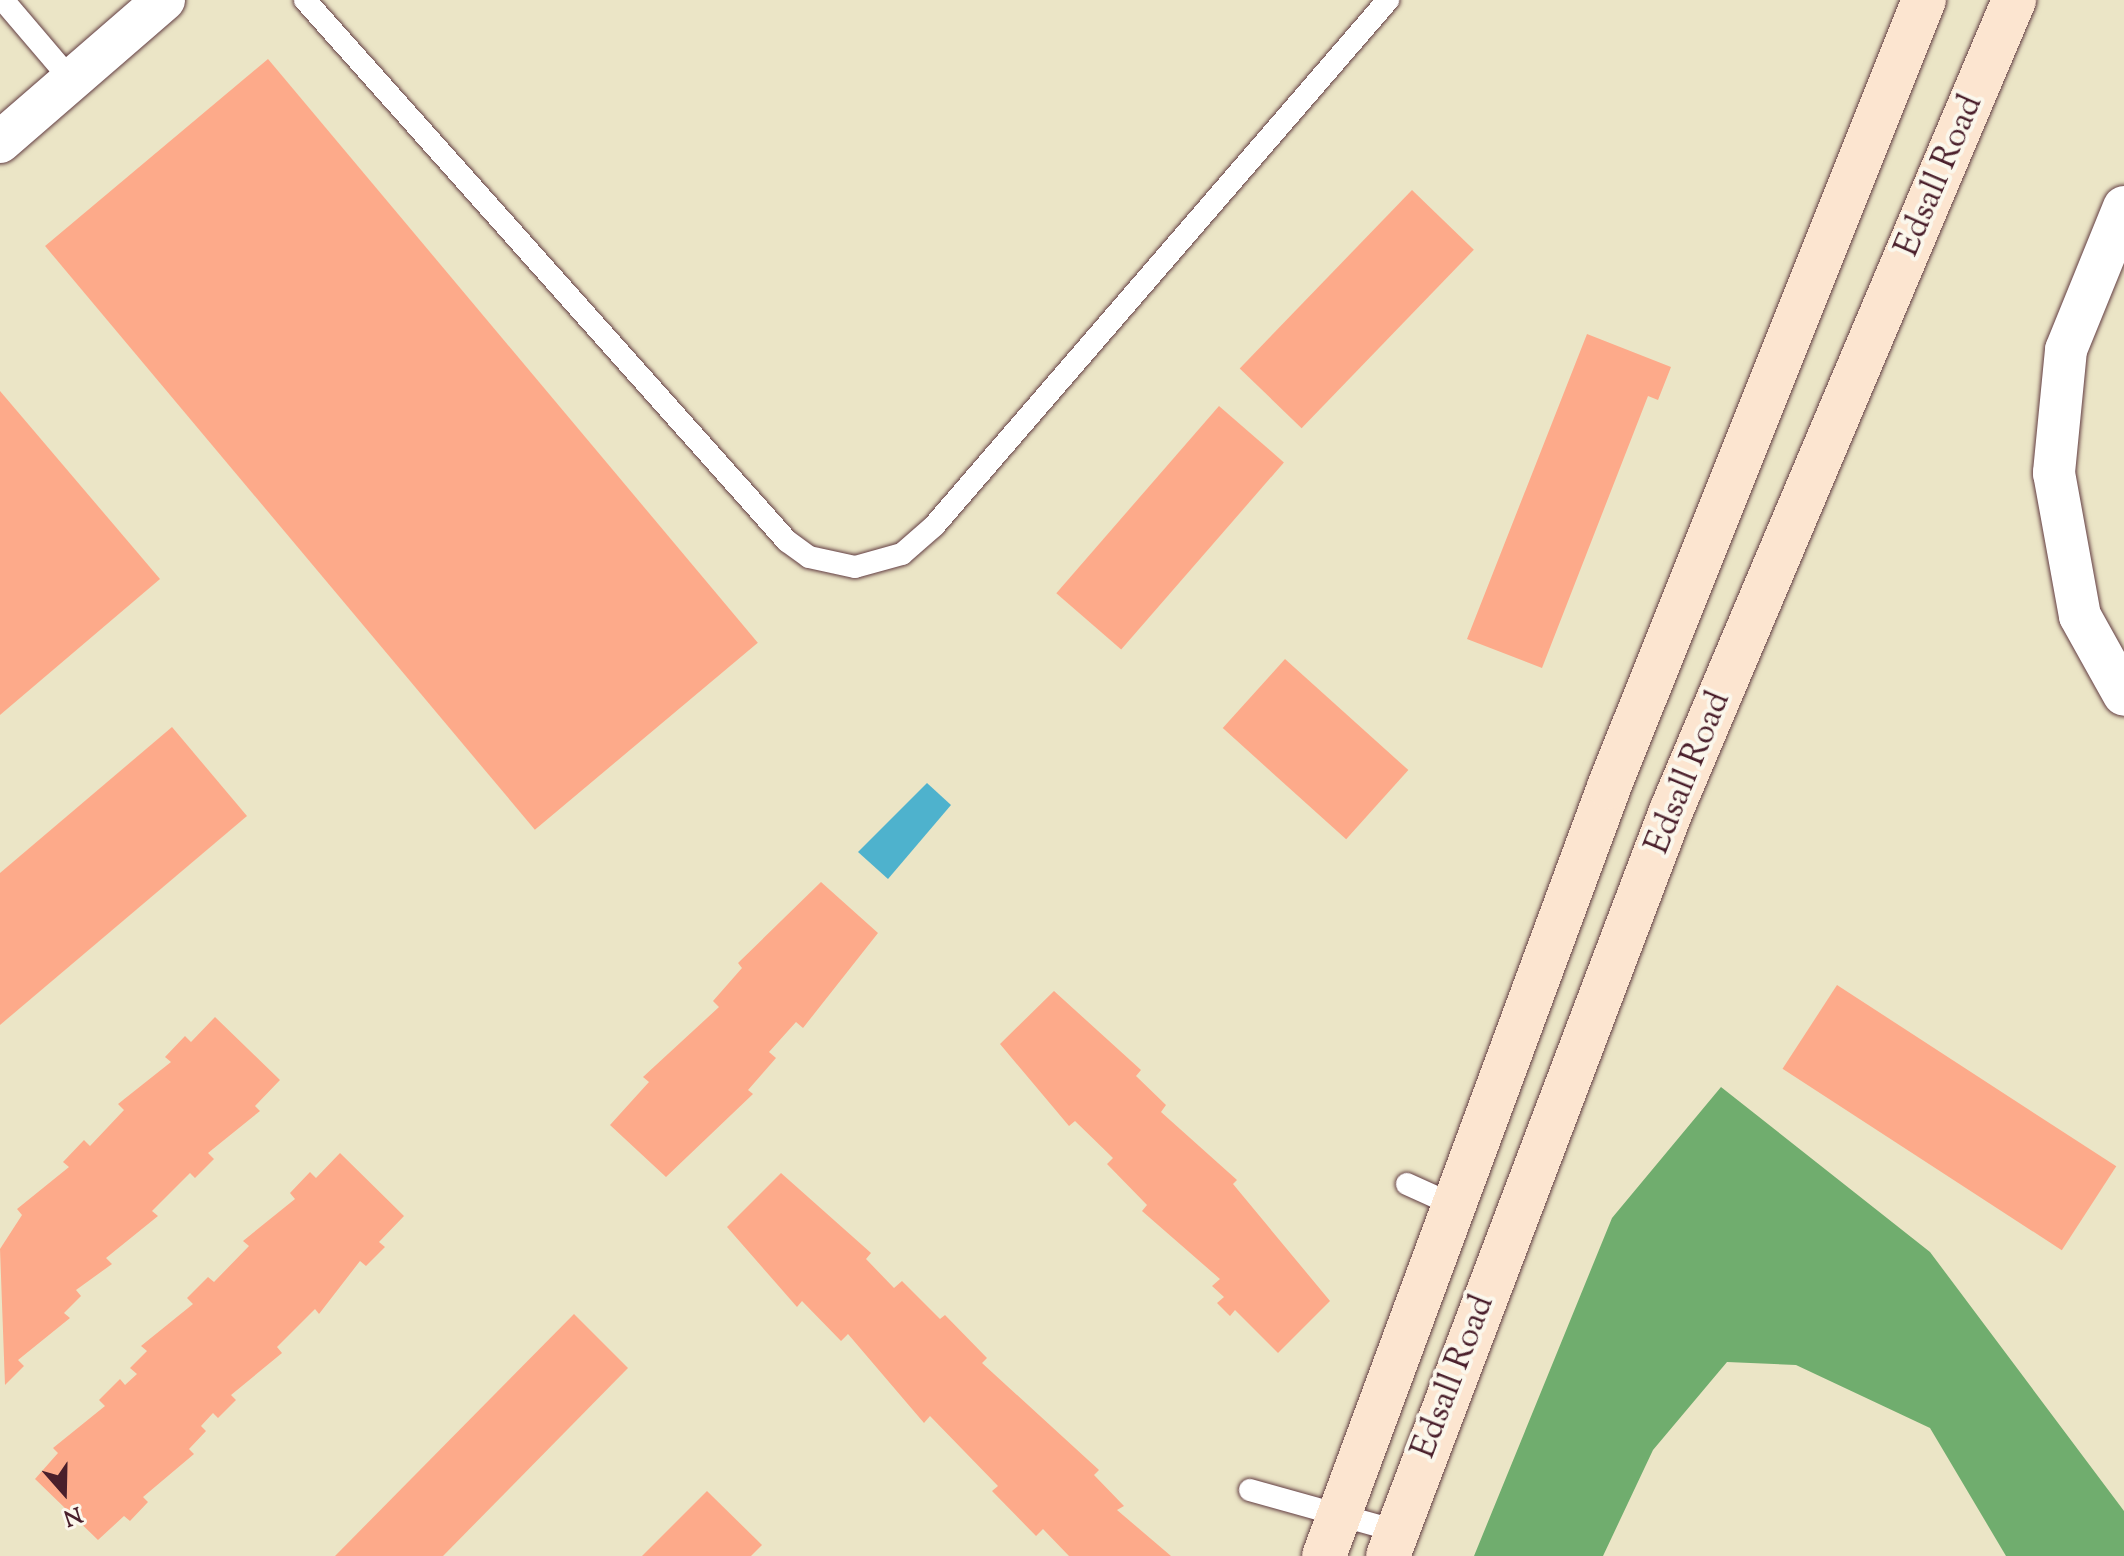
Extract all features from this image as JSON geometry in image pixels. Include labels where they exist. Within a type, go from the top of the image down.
[{"type":"main road","name":"Edsall Road","points":[[1324,1556],[1449,1203],[1924,0]]},
{"type":"main road","name":"Edsall Road","points":[[1393,1543],[1671,811],[2014,0]]},
{"type":"street","points":[[0,142],[164,0]]},
{"type":"street","points":[[2124,207],[2066,350],[2054,473],[2080,616],[2124,695]]},
{"type":"lane","points":[[3,0],[71,80]]},
{"type":"lane","points":[[305,0],[787,541],[809,557],[855,567],[902,554],[934,526],[1388,0]]},
{"type":"lane","points":[[1407,1184],[1449,1203]]},
{"type":"lane","points":[[1250,1490],[1338,1513],[1393,1543]]},
{"type":"green space","points":[[1721,1087],[1930,1252],[2124,1511],[2124,1556],[2006,1556],[1930,1428],[1796,1365],[1727,1362],[1653,1450],[1603,1556],[1474,1556],[1612,1218]]},
{"type":"water","points":[[927,783],[951,805],[888,879],[858,852]]},
{"type":"building","points":[[268,59],[758,643],[535,830],[45,246]]},
{"type":"building","points":[[1412,190],[1474,250],[1302,428],[1240,368]]},
{"type":"building","points":[[1587,334],[1671,367],[1658,400],[1648,396],[1542,668],[1467,639]]},
{"type":"building","points":[[0,391],[160,579],[0,715]]},
{"type":"building","points":[[1219,406],[1284,462],[1121,650],[1056,593]]},
{"type":"building","points":[[1285,659],[1408,770],[1346,839],[1223,728]]},
{"type":"building","points":[[172,727],[247,816],[0,1025],[0,873]]},
{"type":"building","points":[[821,882],[878,933],[803,1028],[796,1022],[769,1052],[776,1058],[748,1090],[753,1094],[666,1177],[610,1125],[649,1082],[643,1077],[719,1007],[713,1001],[742,968],[738,963]]},
{"type":"building","points":[[1837,985],[2116,1166],[2062,1250],[1783,1069]]},
{"type":"building","points":[[1054,991],[1141,1070],[1136,1076],[1166,1105],[1161,1112],[1237,1180],[1233,1184],[1330,1301],[1278,1353],[1235,1310],[1230,1316],[1217,1303],[1224,1297],[1212,1286],[1220,1279],[1142,1211],[1147,1205],[1107,1164],[1113,1158],[1075,1121],[1069,1126],[1000,1044]]},
{"type":"building","points":[[215,1017],[280,1080],[255,1106],[260,1111],[208,1153],[214,1159],[195,1178],[190,1173],[152,1211],[158,1216],[106,1258],[112,1264],[76,1290],[81,1296],[64,1313],[70,1318],[18,1360],[24,1366],[5,1385],[0,1249],[22,1215],[17,1209],[69,1167],[63,1162],[84,1140],[90,1146],[124,1110],[118,1104],[171,1062],[165,1057],[185,1036],[191,1042]]},
{"type":"building","points":[[340,1153],[404,1216],[379,1242],[385,1247],[366,1266],[360,1261],[319,1314],[315,1309],[277,1347],[282,1353],[231,1395],[236,1400],[218,1418],[213,1413],[201,1426],[206,1431],[189,1449],[194,1454],[143,1497],[148,1502],[130,1521],[124,1516],[98,1540],[35,1479],[58,1453],[53,1448],[105,1406],[99,1400],[120,1379],[125,1385],[137,1374],[130,1368],[147,1351],[141,1346],[193,1304],[187,1298],[208,1277],[214,1282],[249,1246],[243,1241],[295,1199],[290,1193],[310,1172],[316,1178]]},
{"type":"building","points":[[781,1173],[871,1253],[866,1259],[894,1288],[902,1281],[940,1319],[945,1315],[987,1358],[982,1363],[1099,1470],[1094,1475],[1124,1506],[1117,1510],[1171,1556],[1069,1556],[1043,1529],[1036,1536],[992,1491],[998,1486],[930,1416],[924,1423],[848,1334],[841,1341],[802,1301],[797,1307],[727,1227]]},
{"type":"building","points":[[574,1314],[628,1368],[443,1556],[335,1556]]},
{"type":"building","points":[[707,1491],[762,1545],[751,1556],[642,1556]]}]
